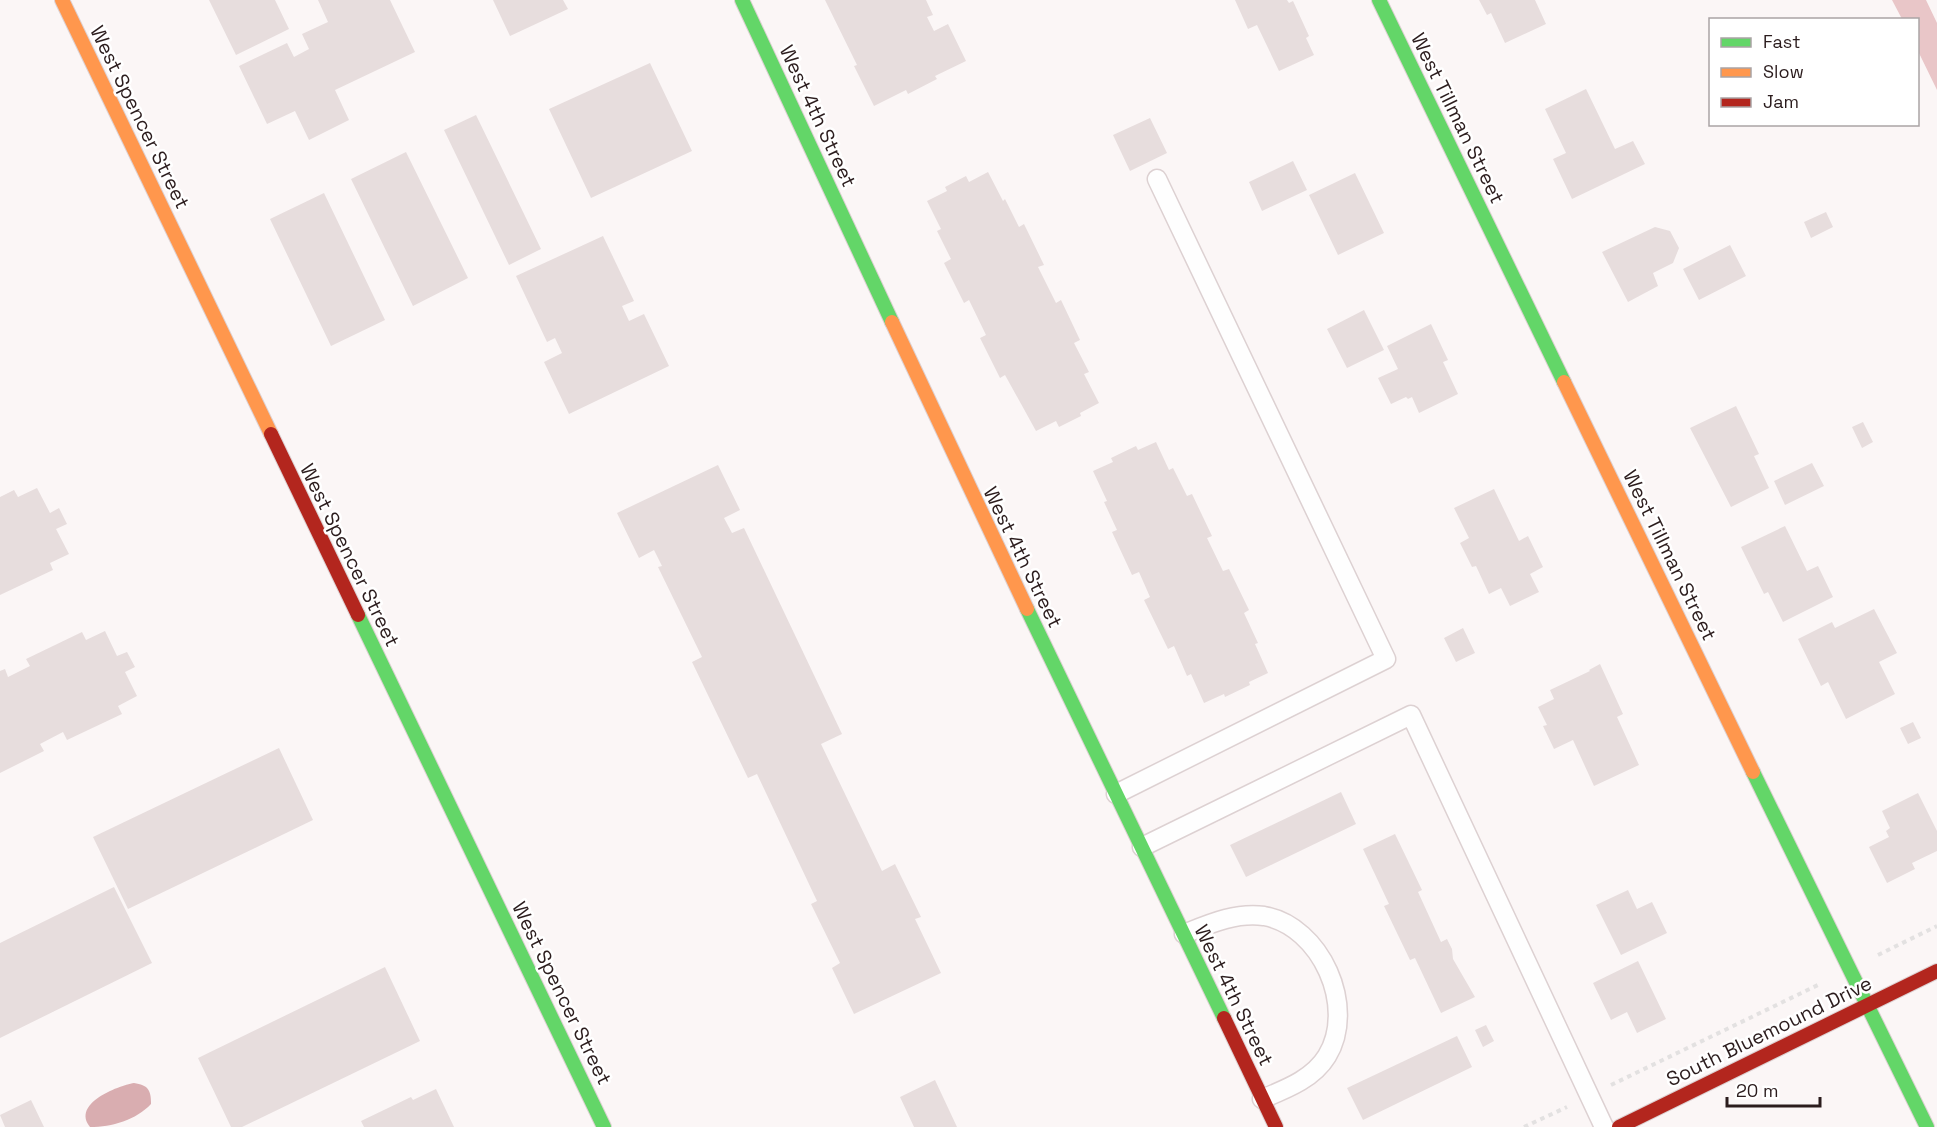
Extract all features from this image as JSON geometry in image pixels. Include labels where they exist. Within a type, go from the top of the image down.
[{"type":"street","name":"West Spencer Street","points":[[62,0],[604,1127]]},
{"type":"street","name":"West 4th Street","points":[[742,0],[977,506],[1276,1127]]},
{"type":"street","name":"West Tillman Street","points":[[1379,0],[1927,1127]]},
{"type":"street","name":"South Bluemound Drive","points":[[1618,1127],[1937,971]]},
{"type":"lane","points":[[1116,794],[1386,660],[1157,179]]},
{"type":"lane","points":[[1142,847],[1411,715],[1604,1127]]},
{"type":"lane","points":[[1184,934],[1233,917],[1250,915],[1266,917],[1283,922],[1298,932],[1309,943],[1325,967],[1335,992],[1337,1008],[1332,1045],[1327,1056],[1312,1074],[1263,1099]]},
{"type":"path","points":[[1524,1127],[1937,926]]},
{"type":"shaded area","points":[[1892,0],[1926,0],[1937,23],[1937,90],[1919,53],[1919,18],[1901,18]]},
{"type":"shaded area","points":[[134,1083],[148,1089],[151,1104],[145,1110],[123,1122],[90,1127],[86,1119],[86,1111],[91,1104],[108,1092]]},
{"type":"building","points":[[209,0],[275,0],[289,29],[236,55]]},
{"type":"building","points":[[318,0],[390,0],[415,52],[335,90],[349,120],[309,140],[295,111],[267,124],[239,66],[287,43],[294,57],[309,49],[302,34],[328,22]]},
{"type":"building","points":[[493,0],[563,0],[568,9],[510,36]]},
{"type":"building","points":[[825,0],[926,0],[933,15],[927,17],[934,31],[948,24],[966,61],[935,76],[937,79],[908,94],[906,90],[874,106]]},
{"type":"building","points":[[1235,0],[1287,0],[1289,3],[1293,1],[1309,36],[1306,38],[1314,55],[1279,71],[1257,25],[1248,29]]},
{"type":"building","points":[[1479,0],[1535,0],[1546,24],[1505,43],[1491,13],[1487,15]]},
{"type":"building","points":[[650,63],[692,151],[591,198],[549,109]]},
{"type":"building","points":[[1586,89],[1615,149],[1633,141],[1645,164],[1572,199],[1553,159],[1566,153],[1545,109]]},
{"type":"building","points":[[476,115],[541,249],[509,265],[444,130]]},
{"type":"building","points":[[1150,118],[1167,153],[1130,171],[1113,135]]},
{"type":"building","points":[[406,152],[468,278],[413,306],[351,179]]},
{"type":"building","points":[[1293,161],[1307,190],[1262,211],[1249,182]]},
{"type":"building","points":[[988,172],[1019,227],[1024,224],[1044,265],[1038,267],[1056,303],[1061,300],[1080,340],[1074,343],[1089,372],[1084,374],[1099,403],[1080,413],[1081,416],[1059,427],[1056,421],[1036,431],[1005,375],[1000,378],[980,338],[986,335],[969,300],[964,303],[944,263],[951,259],[937,231],[941,229],[927,201],[947,191],[945,187],[966,176],[969,182]]},
{"type":"building","points":[[1355,173],[1384,233],[1338,255],[1309,195]]},
{"type":"building","points":[[324,193],[385,320],[331,346],[270,219]]},
{"type":"building","points":[[1826,212],[1833,227],[1811,238],[1804,222]]},
{"type":"building","points":[[1655,227],[1670,231],[1679,248],[1673,263],[1653,273],[1658,286],[1628,302],[1602,252]]},
{"type":"building","points":[[603,236],[634,301],[622,306],[629,321],[644,314],[669,366],[569,414],[544,362],[562,353],[555,338],[547,342],[516,276]]},
{"type":"building","points":[[1730,245],[1746,276],[1699,300],[1683,269]]},
{"type":"building","points":[[1364,310],[1384,350],[1347,368],[1327,329]]},
{"type":"building","points":[[1431,324],[1448,360],[1443,362],[1458,394],[1419,413],[1412,397],[1408,399],[1406,397],[1391,404],[1378,378],[1398,369],[1387,346]]},
{"type":"building","points":[[1736,406],[1759,454],[1754,456],[1769,488],[1731,507],[1690,428]]},
{"type":"building","points":[[1863,422],[1873,442],[1862,448],[1852,427]]},
{"type":"building","points":[[1156,442],[1169,470],[1173,468],[1187,496],[1192,494],[1212,536],[1207,538],[1223,571],[1229,569],[1249,610],[1244,613],[1258,643],[1255,644],[1268,673],[1225,697],[1224,694],[1204,703],[1191,674],[1187,676],[1174,646],[1168,649],[1144,600],[1150,597],[1139,572],[1132,575],[1112,532],[1117,530],[1093,471],[1113,462],[1111,458],[1136,446],[1138,450]]},
{"type":"building","points":[[1812,463],[1824,486],[1785,505],[1774,481]]},
{"type":"building","points":[[718,465],[740,510],[724,518],[732,533],[744,528],[842,734],[821,744],[882,871],[895,864],[921,917],[915,919],[941,973],[854,1014],[832,968],[840,963],[811,904],[817,901],[757,774],[748,778],[692,662],[702,657],[658,567],[662,566],[654,550],[639,558],[617,513]]},
{"type":"building","points":[[37,488],[50,513],[59,508],[67,524],[56,529],[69,554],[50,563],[53,570],[0,595],[0,497],[14,490],[18,497]]},
{"type":"building","points":[[1494,489],[1519,541],[1528,536],[1543,567],[1530,574],[1539,592],[1510,606],[1501,588],[1489,594],[1476,566],[1472,567],[1460,543],[1469,538],[1454,508]]},
{"type":"building","points":[[1785,526],[1807,571],[1818,566],[1833,597],[1783,622],[1768,592],[1764,594],[1741,547]]},
{"type":"building","points":[[1874,609],[1897,653],[1879,662],[1895,694],[1846,719],[1828,682],[1821,686],[1798,639],[1832,622],[1835,628]]},
{"type":"building","points":[[1463,628],[1475,653],[1456,662],[1444,638]]},
{"type":"building","points":[[105,631],[117,656],[127,652],[135,667],[125,672],[137,696],[118,706],[122,714],[67,740],[63,732],[40,744],[44,751],[0,773],[0,671],[5,669],[8,677],[30,666],[26,659],[82,632],[86,640]]},
{"type":"building","points":[[1600,664],[1623,714],[1617,717],[1639,765],[1594,786],[1573,740],[1554,749],[1543,726],[1547,725],[1538,707],[1554,699],[1550,690]]},
{"type":"building","points":[[1913,722],[1921,738],[1908,744],[1900,728]]},
{"type":"building","points":[[279,748],[313,820],[128,909],[93,837]]},
{"type":"building","points":[[1341,792],[1356,824],[1246,877],[1230,845]]},
{"type":"building","points":[[1918,793],[1937,831],[1937,851],[1912,863],[1915,869],[1887,883],[1869,847],[1889,837],[1886,831],[1890,828],[1882,811]]},
{"type":"building","points":[[1395,834],[1422,890],[1418,892],[1441,942],[1447,939],[1452,949],[1453,959],[1475,997],[1441,1013],[1415,958],[1410,960],[1384,906],[1389,904],[1363,849]]},
{"type":"building","points":[[114,887],[152,963],[0,1038],[0,943]]},
{"type":"building","points":[[1628,890],[1637,909],[1652,902],[1667,933],[1621,955],[1596,905]]},
{"type":"building","points":[[1638,961],[1666,1019],[1637,1033],[1627,1012],[1611,1020],[1593,983]]},
{"type":"building","points":[[385,967],[420,1041],[242,1127],[231,1127],[198,1058]]},
{"type":"building","points":[[1486,1025],[1494,1041],[1483,1047],[1475,1030]]},
{"type":"building","points":[[1457,1036],[1472,1067],[1363,1120],[1347,1088]]},
{"type":"building","points":[[935,1080],[957,1127],[914,1127],[900,1097]]},
{"type":"building","points":[[436,1089],[454,1127],[364,1127],[361,1121],[411,1097],[413,1100]]},
{"type":"building","points":[[31,1100],[44,1127],[5,1127],[0,1115]]},
{"type":"traffic: fast","points":[[742,0],[892,322]]},
{"type":"traffic: fast","points":[[1379,0],[1564,382]]},
{"type":"traffic: fast","points":[[1027,609],[1224,1018]]},
{"type":"traffic: fast","points":[[358,615],[604,1127]]},
{"type":"traffic: fast","points":[[1753,772],[1927,1127]]},
{"type":"traffic: slow","points":[[62,0],[271,434]]},
{"type":"traffic: slow","points":[[892,322],[1027,609]]},
{"type":"traffic: slow","points":[[1564,382],[1753,772]]},
{"type":"traffic: jam","points":[[271,434],[358,615]]},
{"type":"traffic: jam","points":[[1619,1127],[1937,971]]},
{"type":"traffic: jam","points":[[1224,1018],[1276,1127]]}]
